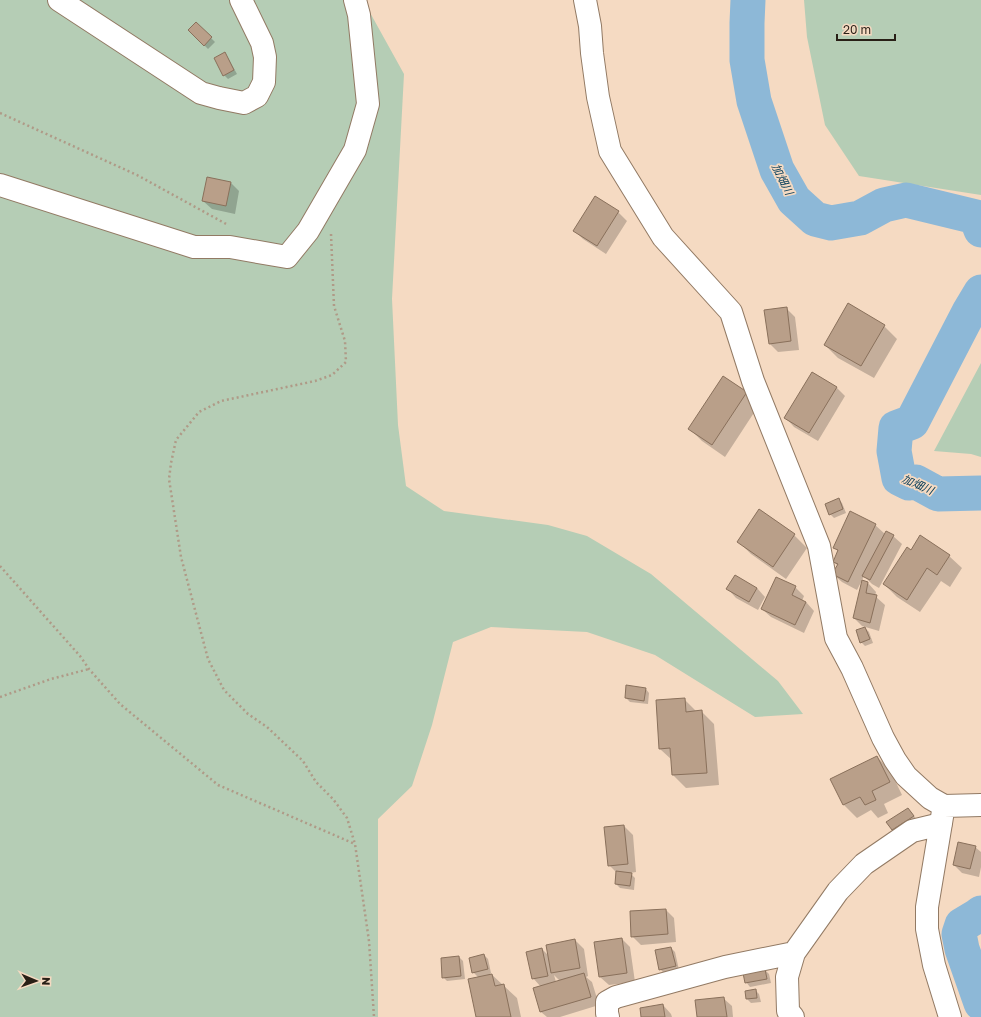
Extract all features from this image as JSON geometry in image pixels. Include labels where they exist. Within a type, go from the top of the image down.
[{"type":"street","points":[[59,0],[201,92],[219,98],[244,103],[257,96],[264,82],[265,57],[262,43],[241,0]]},
{"type":"street","points":[[0,185],[194,247],[230,247],[287,258],[308,231],[355,150],[368,104],[355,0]]},
{"type":"street","points":[[585,0],[590,26],[598,98],[610,151],[663,237],[731,312],[753,381],[819,546],[836,638],[852,668],[883,738],[895,760],[906,776],[930,798],[943,815],[927,907],[927,929],[934,965],[950,1017]]},
{"type":"street","points":[[793,1017],[788,1011],[787,977],[794,953],[838,891],[864,864],[912,831],[943,815],[981,805]]},
{"type":"street","points":[[608,1017],[607,1002],[616,997],[726,967],[794,953]]},
{"type":"path","points":[[0,113],[137,175],[232,227]]},
{"type":"path","points":[[331,231],[334,306],[345,341],[346,362],[332,375],[315,381],[221,401],[199,412],[176,440],[169,479],[181,557],[208,659],[224,690],[248,714],[267,727],[303,761],[316,782],[333,798],[347,818],[355,844],[369,940],[374,1017]]},
{"type":"path","points":[[0,566],[80,656],[89,669],[120,704],[218,785],[355,844]]},
{"type":"path","points":[[0,697],[51,678],[89,669]]},
{"type":"green space","points":[[0,0],[363,0],[404,74],[392,299],[398,425],[406,486],[444,511],[548,525],[587,536],[651,574],[778,681],[803,714],[755,717],[655,655],[587,632],[491,627],[453,642],[432,725],[412,786],[378,819],[378,1017],[0,1017]]},
{"type":"green space","points":[[804,0],[981,0],[981,195],[859,176],[825,125],[807,37]]},
{"type":"green space","points":[[981,363],[981,457],[971,454],[934,451]]},
{"type":"building","points":[[196,22],[212,37],[204,46],[188,30]]},
{"type":"building","points":[[225,52],[234,70],[223,76],[214,58]]},
{"type":"building","points":[[207,177],[231,182],[226,206],[202,201]]},
{"type":"building","points":[[595,196],[619,211],[597,246],[573,231]]},
{"type":"building","points":[[848,303],[885,325],[861,366],[824,345]]},
{"type":"building","points":[[787,307],[791,341],[769,344],[764,310]]},
{"type":"building","points":[[812,372],[837,387],[809,433],[784,418]]},
{"type":"building","points":[[723,376],[747,392],[712,445],[688,429]]},
{"type":"building","points":[[839,498],[843,509],[829,515],[825,504]]},
{"type":"building","points":[[759,509],[795,534],[773,567],[737,542]]},
{"type":"building","points":[[850,511],[876,524],[848,582],[832,574],[838,564],[833,562],[838,550],[833,548]]},
{"type":"building","points":[[886,531],[894,535],[870,580],[862,576]]},
{"type":"building","points":[[920,535],[950,555],[937,575],[927,568],[907,600],[883,584],[907,547],[911,550]]},
{"type":"building","points":[[735,575],[757,588],[749,602],[726,589]]},
{"type":"building","points":[[776,577],[796,586],[792,595],[806,602],[795,625],[761,609]]},
{"type":"building","points":[[862,580],[868,582],[866,593],[877,595],[870,623],[853,618]]},
{"type":"building","points":[[865,627],[870,639],[860,643],[856,630]]},
{"type":"building","points":[[626,685],[646,688],[644,701],[625,698]]},
{"type":"building","points":[[685,698],[686,712],[702,710],[707,773],[672,775],[670,748],[659,749],[656,700]]},
{"type":"building","points":[[877,756],[890,782],[872,791],[876,800],[865,805],[860,797],[843,805],[830,779]]},
{"type":"building","points":[[908,808],[914,816],[892,830],[886,822]]},
{"type":"building","points":[[624,825],[628,864],[608,866],[604,827]]},
{"type":"building","points":[[958,842],[976,846],[970,869],[953,865]]},
{"type":"building","points":[[616,871],[632,873],[630,886],[615,884]]},
{"type":"building","points":[[666,909],[668,934],[631,937],[630,911]]},
{"type":"building","points":[[622,938],[627,973],[599,977],[594,942]]},
{"type":"building","points":[[575,939],[580,968],[551,973],[546,945]]},
{"type":"building","points":[[671,947],[676,966],[659,970],[655,950]]},
{"type":"building","points":[[542,948],[548,976],[532,979],[526,952]]},
{"type":"building","points":[[484,954],[488,969],[472,973],[469,958]]},
{"type":"building","points":[[459,956],[461,976],[442,978],[441,958]]},
{"type":"building","points":[[765,969],[767,979],[745,983],[743,973]]},
{"type":"building","points":[[584,973],[591,997],[540,1012],[533,988]]},
{"type":"building","points":[[492,974],[495,986],[504,984],[511,1017],[476,1017],[468,979]]},
{"type":"building","points":[[756,989],[757,998],[746,999],[745,991]]},
{"type":"building","points":[[724,997],[727,1017],[697,1017],[695,1000]]},
{"type":"building","points":[[663,1004],[665,1017],[641,1017],[640,1008]]},
{"type":"waterway","name":"加畑川","points":[[748,0],[747,60],[754,101],[777,170],[794,200],[815,219],[831,223],[860,218],[884,205],[906,200],[976,217],[981,230]]},
{"type":"waterway","name":"加畑川","points":[[981,292],[969,312],[912,422],[896,428],[894,451],[899,478],[909,483],[916,482],[938,494],[981,493]]},
{"type":"waterway","name":"加畑川","points":[[981,913],[962,925],[959,934],[962,949],[981,1003]]}]
